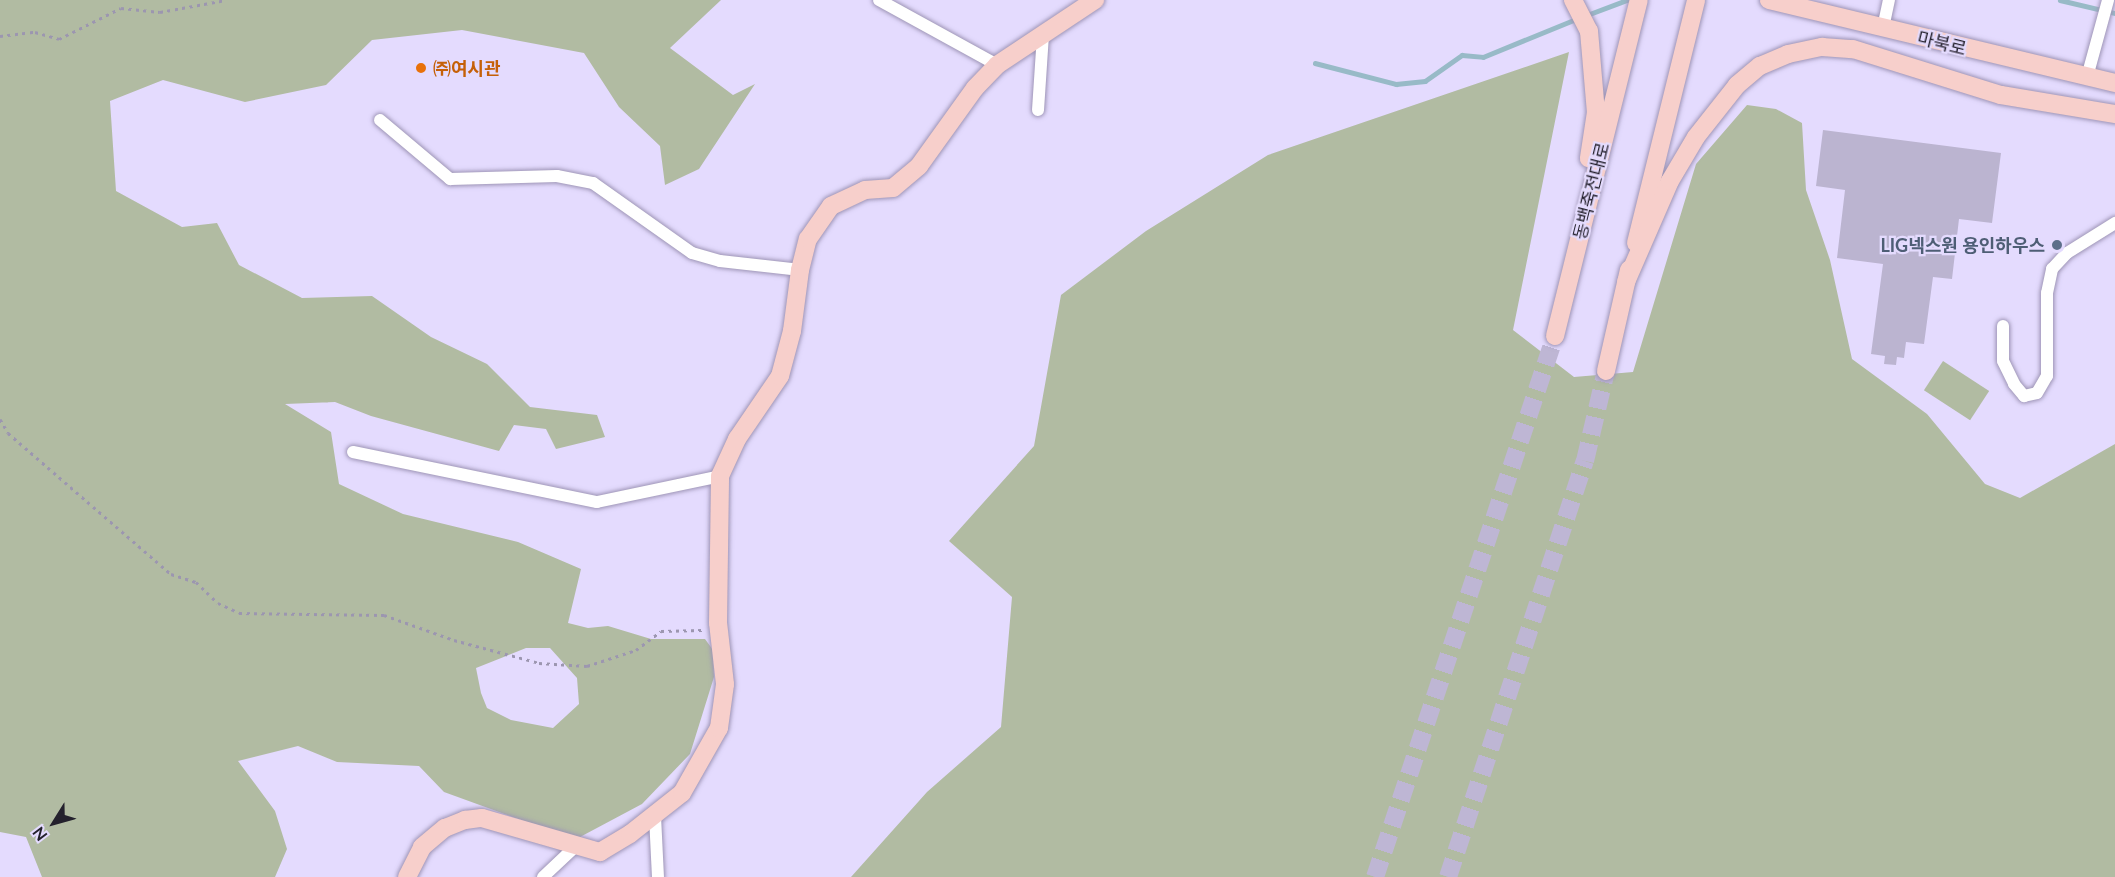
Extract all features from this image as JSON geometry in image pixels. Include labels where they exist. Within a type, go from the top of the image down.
[{"type":"street","points":[[879,0],[997,65]]},
{"type":"street","points":[[406,877],[422,847],[445,828],[465,820],[482,818],[600,852],[655,816],[682,793],[719,728],[724,684],[718,630],[720,476],[737,439],[780,376],[792,331],[800,270],[808,239],[831,206],[866,190],[893,188],[919,166],[975,88],[997,65],[1095,0]]},
{"type":"street","points":[[1573,0],[1589,30],[1596,112],[1584,220]]},
{"type":"street","name":"동백죽전대로","points":[[1555,336],[1639,0]]},
{"type":"street","points":[[1606,371],[1696,0]]},
{"type":"street","name":"마북로","points":[[1769,0],[1790,3],[1883,28],[2115,83]]},
{"type":"street","points":[[1883,28],[1889,0]]},
{"type":"street","points":[[2087,77],[2108,0]]},
{"type":"street","points":[[1038,110],[1043,35]]},
{"type":"street","points":[[1626,282],[1670,181],[1696,137],[1737,85],[1760,66],[1788,54],[1822,47],[1852,50],[2001,95],[2115,114]]},
{"type":"street","points":[[380,120],[450,179],[557,176],[593,183],[692,253],[720,261],[800,270]]},
{"type":"street","points":[[2003,326],[2003,361],[2014,384],[2024,396],[2037,393],[2047,376],[2047,293],[2052,269],[2067,254],[2115,224]]},
{"type":"street","points":[[353,452],[597,502],[720,476]]},
{"type":"street","points":[[655,816],[658,877]]},
{"type":"street","points":[[543,877],[576,846]]},
{"type":"path","points":[[0,36],[35,33],[59,39],[121,8],[160,12],[226,0]]},
{"type":"path","points":[[0,419],[8,433],[171,574],[196,582],[218,603],[239,613],[384,615],[445,638],[539,663],[587,666],[636,650],[661,631],[718,630]]},
{"type":"green space","points":[[0,0],[721,0],[670,48],[733,95],[755,84],[699,169],[665,185],[660,146],[619,107],[584,53],[462,30],[372,40],[326,85],[245,102],[163,80],[110,101],[116,191],[182,227],[217,223],[239,265],[302,298],[372,296],[431,337],[487,364],[530,407],[597,415],[605,437],[556,449],[546,429],[514,425],[499,451],[371,416],[335,402],[285,404],[331,432],[339,484],[403,514],[518,542],[581,569],[568,623],[588,628],[608,626],[651,639],[705,639],[713,650],[714,677],[690,754],[642,804],[580,837],[543,828],[444,792],[419,766],[337,762],[298,746],[238,761],[275,811],[287,849],[275,877],[42,877],[26,837],[0,832]],"holes":[[[526,648],[550,648],[577,678],[579,704],[553,728],[511,720],[487,708],[481,693],[476,668]]]},
{"type":"green space","points":[[1569,52],[1513,330],[1574,377],[1633,372],[1696,164],[1747,105],[1776,109],[1802,123],[1806,190],[1830,260],[1852,359],[1927,414],[1985,484],[2020,498],[2115,444],[2115,877],[851,877],[927,792],[1001,727],[1012,597],[949,541],[1034,446],[1061,295],[1146,231],[1268,155]]},
{"type":"green space","points":[[1943,361],[1989,391],[1970,420],[1924,390]]},
{"type":"building","points":[[1823,130],[2001,153],[1992,223],[1959,219],[1952,279],[1933,277],[1924,344],[1906,342],[1904,358],[1897,357],[1896,365],[1884,364],[1885,356],[1871,354],[1883,264],[1837,258],[1845,190],[1816,186]]},
{"type":"waterway","points":[[1587,15],[1627,0]]},
{"type":"waterway","points":[[2060,0],[2115,13]]},
{"type":"waterway","points":[[1315,63],[1396,84],[1425,81],[1462,55],[1483,57],[1576,19]]},
{"type":"tunnel","points":[[1375,877],[1555,336]]},
{"type":"tunnel","points":[[1448,877],[1585,461],[1606,371]]},
{"type":"place","name":"㈜여시관","points":[[421,68]]},
{"type":"place","name":"LIG넥스원 용인하우스","points":[[2057,245]]}]
